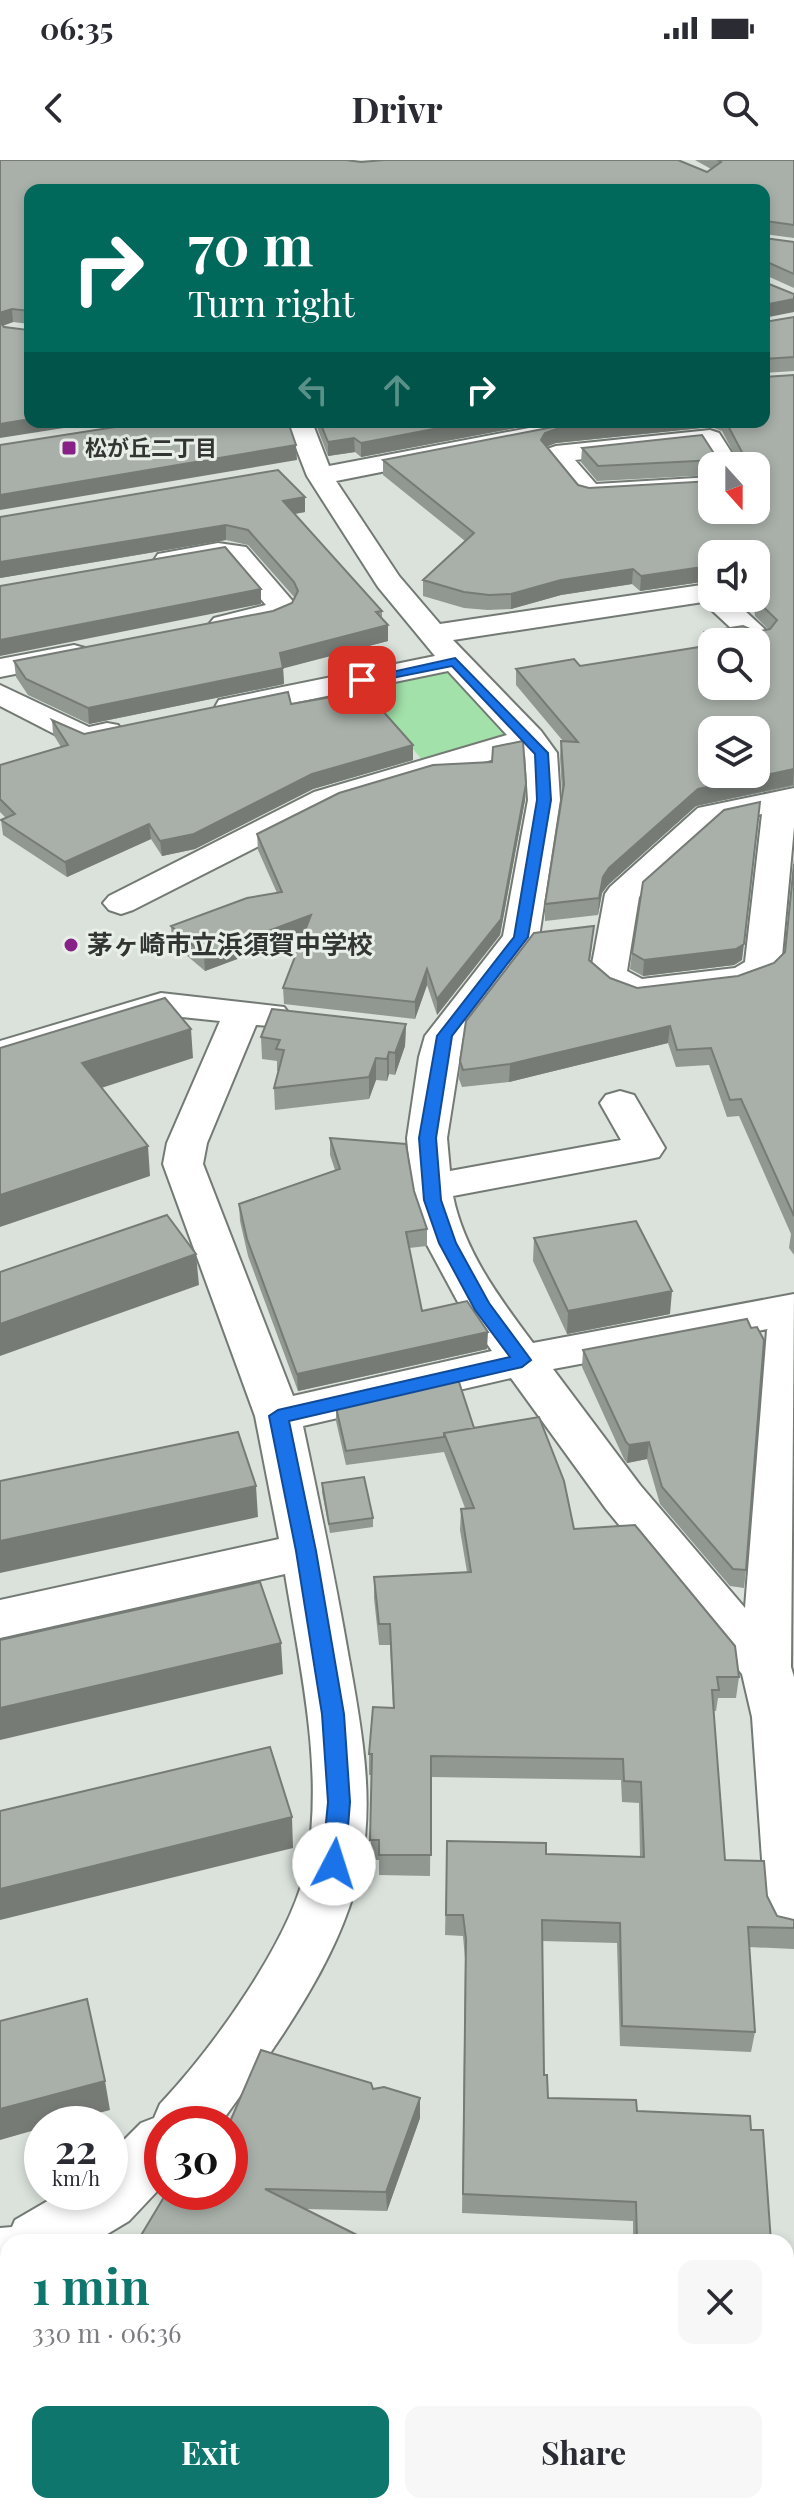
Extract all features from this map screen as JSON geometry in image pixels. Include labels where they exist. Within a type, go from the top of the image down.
[{"type":"street","points":[[300,428],[309,472],[388,581],[455,661],[541,753],[544,800],[569,932],[608,975],[636,991],[744,978],[763,967],[787,799],[710,815],[622,894],[569,932],[429,1034],[427,1138],[433,1200],[447,1243],[482,1306],[623,1497],[766,1667]]},
{"type":"street","points":[[309,472],[546,437],[710,438],[718,452]]},
{"type":"street","points":[[546,437],[589,492],[698,486]]},
{"type":"street","points":[[140,565],[227,551],[236,553],[282,605],[281,610],[273,615],[197,630]]},
{"type":"street","points":[[432,634],[698,594]]},
{"type":"street","points":[[730,612],[748,628]]},
{"type":"street","points":[[0,668],[106,647]]},
{"type":"street","points":[[208,712],[455,661]]},
{"type":"street","points":[[0,694],[85,737],[131,727]]},
{"type":"street","points":[[121,903],[326,799],[530,738]]},
{"type":"street","points":[[0,1053],[161,1004],[305,1019]]},
{"type":"street","points":[[197,2106],[254,2029],[312,1931],[334,1864],[339,1802],[333,1714],[306,1551],[278,1416],[183,1164],[187,1143],[243,1012]]},
{"type":"street","points":[[432,1187],[651,1159],[620,1103]]},
{"type":"street","points":[[278,1416],[522,1360],[794,1309]]},
{"type":"street","points":[[794,1322],[789,1330],[766,1667],[778,1717],[794,1916]]},
{"type":"street","points":[[0,1619],[306,1551]]},
{"type":"street","points":[[50,2234],[107,2200],[144,2162]]},
{"type":"green space","points":[[457,671],[515,741],[423,761],[362,688]]},
{"type":"building","points":[[0,160],[678,160],[707,172],[721,162],[718,160],[794,160],[794,225],[770,222],[770,184],[24,184],[24,310],[12,309],[0,315]]},
{"type":"building","points":[[770,239],[794,242],[794,274],[770,263]]},
{"type":"building","points":[[770,284],[794,294],[794,299],[770,304]]},
{"type":"building","points":[[794,317],[794,357],[770,359],[770,321]]},
{"type":"building","points":[[0,322],[4,327],[24,330],[24,420],[0,424]]},
{"type":"building","points":[[794,375],[794,769],[770,774],[770,716],[698,716],[698,788],[703,788],[609,868],[603,877],[599,898],[545,904],[564,784],[561,741],[578,742],[516,669],[574,659],[580,666],[698,647],[698,700],[770,700],[770,629],[777,620],[769,612],[770,540],[698,540],[698,568],[641,576],[633,569],[561,580],[511,594],[464,592],[423,580],[474,533],[383,460],[548,428],[566,428],[545,433],[541,440],[578,485],[589,488],[698,482],[698,524],[770,524],[770,452],[742,452],[729,428],[770,428],[770,377]]},
{"type":"building","points":[[109,428],[290,428],[296,445],[0,495],[0,445]]},
{"type":"building","points":[[322,428],[439,428],[361,443],[354,438],[328,442]]},
{"type":"building","points":[[702,435],[713,452],[698,452],[698,461],[598,466],[582,448]]},
{"type":"building","points":[[278,470],[305,497],[283,501],[382,611],[376,612],[388,625],[280,653],[283,668],[88,708],[26,679],[14,661],[273,611],[292,603],[298,591],[294,582],[248,530],[226,525],[0,562],[0,517]]},
{"type":"building","points":[[225,547],[261,589],[0,640],[0,586]]},
{"type":"building","points":[[365,691],[413,745],[312,774],[194,834],[160,841],[149,824],[65,862],[1,820],[15,814],[0,799],[0,765],[68,745],[52,720],[84,734],[288,692],[291,704]]},
{"type":"building","points":[[523,741],[526,784],[501,919],[437,999],[427,969],[415,1002],[283,988],[311,915],[204,955],[171,926],[247,898],[282,892],[257,834],[339,793],[433,765],[492,762],[493,747]]},
{"type":"building","points":[[760,802],[744,944],[736,949],[644,960],[632,953],[643,882],[724,810]]},
{"type":"building","points":[[794,864],[794,1216],[741,1099],[730,1100],[711,1048],[677,1050],[670,1026],[510,1064],[463,1070],[460,1061],[466,1021],[534,933],[594,926],[589,960],[610,978],[637,988],[738,976],[774,963],[785,952]]},
{"type":"building","points":[[165,998],[191,1029],[82,1063],[148,1146],[0,1195],[0,1048]]},
{"type":"building","points":[[272,1009],[406,1024],[395,1053],[389,1052],[387,1059],[376,1058],[369,1077],[274,1088],[284,1050],[276,1049],[280,1040],[261,1037]]},
{"type":"building","points":[[330,1138],[406,1144],[414,1191],[427,1229],[406,1232],[422,1311],[467,1301],[488,1332],[297,1374],[247,1239],[239,1204],[340,1169]]},
{"type":"building","points":[[167,1215],[196,1254],[0,1324],[0,1272]]},
{"type":"building","points":[[636,1221],[672,1291],[568,1311],[534,1238]]},
{"type":"building","points":[[747,1319],[751,1328],[757,1327],[764,1340],[746,1570],[733,1569],[662,1487],[649,1442],[629,1445],[626,1442],[583,1350]]},
{"type":"building","points":[[458,1379],[474,1428],[444,1433],[444,1437],[346,1451],[336,1407]]},
{"type":"building","points":[[539,1417],[564,1481],[574,1529],[635,1525],[735,1646],[739,1677],[717,1677],[719,1690],[712,1690],[725,1860],[764,1861],[767,1896],[777,1916],[794,1920],[794,1928],[748,1927],[755,2032],[622,2026],[620,1923],[542,1920],[544,2075],[547,2075],[548,2098],[636,2100],[637,2111],[750,2116],[751,2130],[763,2130],[770,2234],[637,2234],[636,2202],[463,2194],[466,1939],[463,1915],[446,1915],[447,1841],[546,1843],[546,1854],[644,1857],[641,1782],[624,1781],[623,1759],[431,1756],[431,1855],[379,1855],[379,1840],[370,1840],[372,1754],[369,1754],[373,1707],[394,1708],[390,1624],[379,1624],[374,1577],[471,1572],[461,1509],[474,1508],[444,1433]]},
{"type":"building","points":[[238,1432],[256,1486],[0,1541],[0,1481]]},
{"type":"building","points":[[364,1477],[373,1518],[329,1524],[322,1483]]},
{"type":"building","points":[[260,1582],[281,1643],[0,1708],[0,1640]]},
{"type":"building","points":[[270,1747],[292,1817],[0,1889],[0,1811]]},
{"type":"building","points":[[87,1999],[105,2081],[0,2109],[0,2021]]},
{"type":"building","points":[[261,2050],[371,2083],[373,2089],[384,2087],[420,2098],[386,2192],[265,2189],[355,2234],[142,2234],[156,2210],[248,2210],[248,2106],[237,2106]]},
{"type":"place","name":"松が丘二丁目","points":[[69,448]]},
{"type":"place","name":"茅ヶ崎市立浜須賀中学校","points":[[71,945]]},
{"type":"route","points":[[334,1864],[339,1802],[333,1714],[306,1551],[278,1416],[522,1360],[482,1306],[447,1243],[433,1200],[427,1138],[438,1057],[444,1036],[521,937],[544,800],[541,753],[455,661],[362,680]]}]
